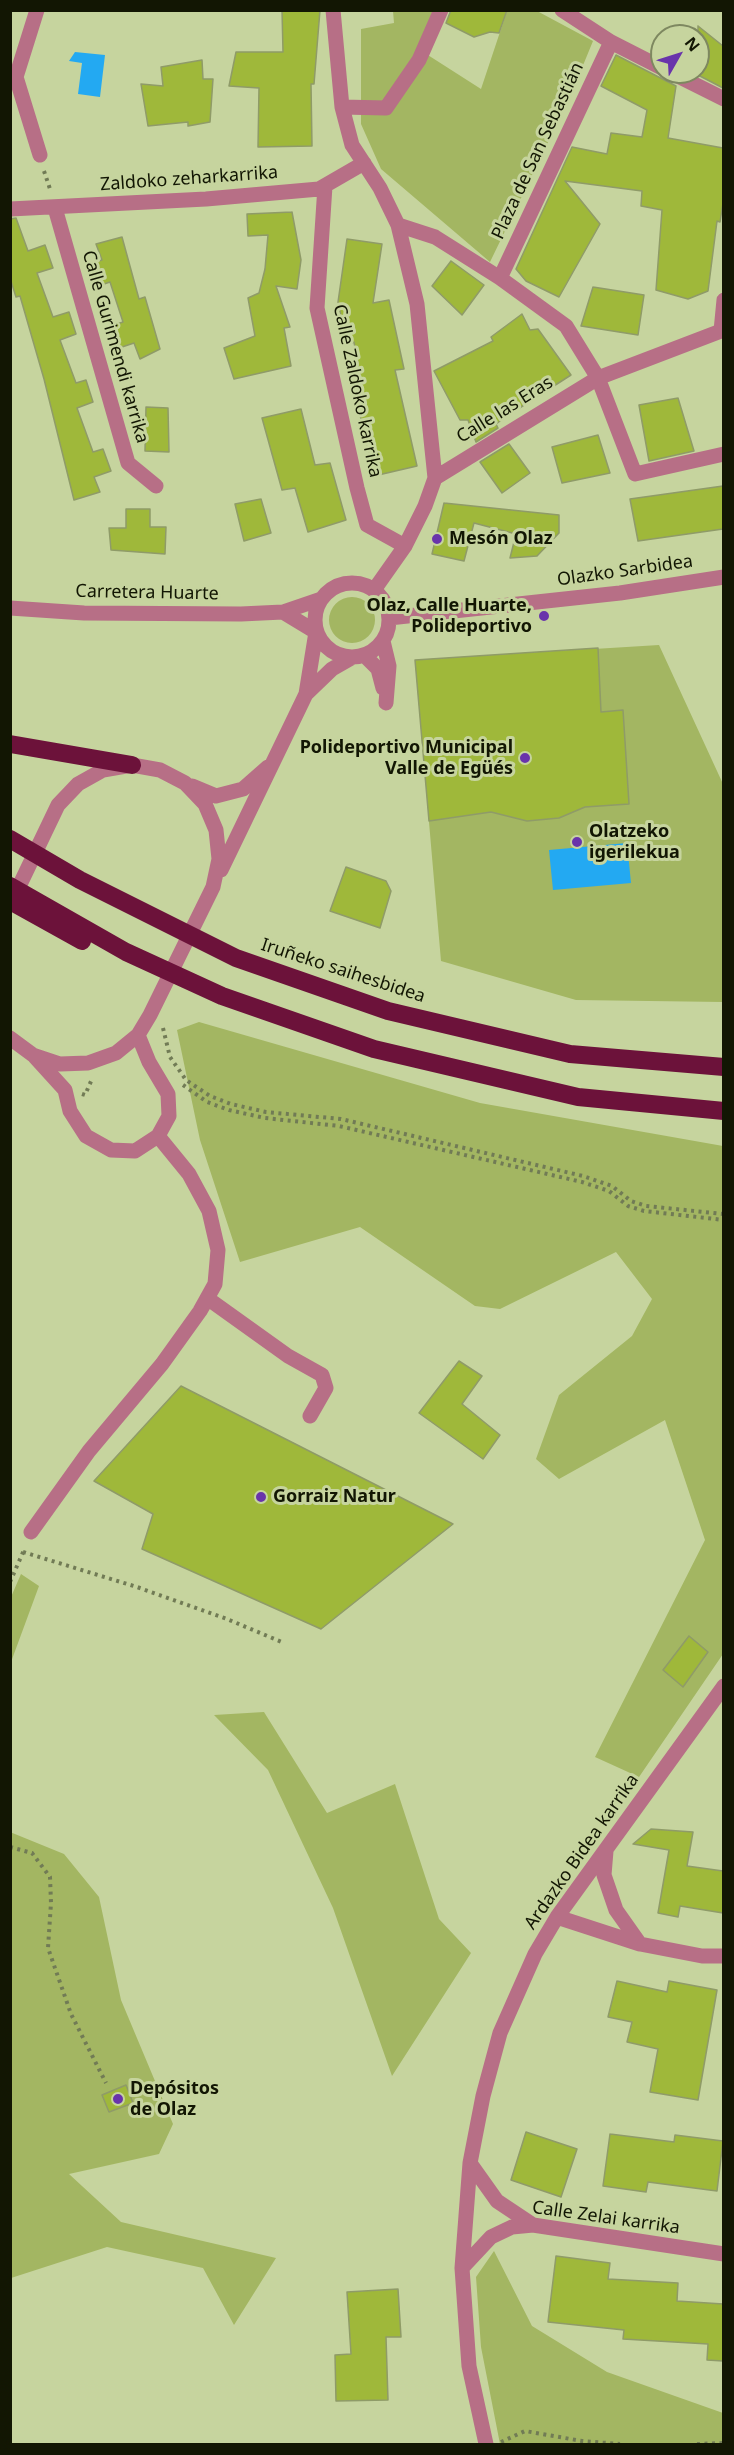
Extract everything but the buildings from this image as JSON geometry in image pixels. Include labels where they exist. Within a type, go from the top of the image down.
[{"type":"highway","points":[[10,744],[132,765]]},
{"type":"highway","name":"Iruñeko saihesbidea","points":[[10,839],[81,880],[236,958],[388,1011],[570,1054],[723,1067]]},
{"type":"highway","points":[[10,886],[126,952],[222,996],[363,1045]]},
{"type":"highway","points":[[10,903],[106,954],[262,1020],[579,1097],[723,1111]]},
{"type":"street","points":[[37,10],[16,77],[40,156]]},
{"type":"street","points":[[333,10],[342,107],[352,145],[380,188],[398,225],[417,304],[435,478],[425,506],[405,546],[374,590]]},
{"type":"street","points":[[342,107],[386,108],[419,60],[441,10]]},
{"type":"street","points":[[562,10],[610,42],[650,62]]},
{"type":"street","name":"Plaza de San Sebastián","points":[[500,278],[610,42]]},
{"type":"street","points":[[694,84],[723,99]]},
{"type":"street","name":"Zaldoko zeharkarrika","points":[[10,209],[218,198],[319,189],[364,163]]},
{"type":"street","name":"Calle Zaldoko karrika","points":[[325,186],[318,308],[357,488],[367,525],[405,546]]},
{"type":"street","name":"Calle Gurimendi karrika","points":[[55,207],[128,463],[156,486]]},
{"type":"street","points":[[398,225],[435,237],[500,278],[566,326],[598,378],[635,474],[723,454]]},
{"type":"street","points":[[598,378],[722,332],[723,300]]},
{"type":"street","name":"Calle las Eras","points":[[435,478],[598,378]]},
{"type":"street","name":"Olazko Sarbidea","points":[[389,618],[620,593],[723,577]]},
{"type":"street","points":[[33,1055],[60,1064],[88,1063],[116,1053],[138,1035],[150,1015],[306,694],[316,632],[314,621],[321,598],[340,585],[363,585],[374,590],[386,607],[389,618],[383,641],[389,666],[386,703],[378,669],[359,656],[331,651],[316,632],[284,612]]},
{"type":"street","name":"Carretera Huarte","points":[[10,608],[84,613],[284,612],[321,598]]},
{"type":"street","points":[[306,694],[332,669],[383,641]]},
{"type":"street","points":[[10,903],[58,805],[78,784],[103,770],[132,765],[160,770],[216,796],[243,789],[272,763]]},
{"type":"street","points":[[185,783],[205,804],[216,831],[219,859],[213,887]]},
{"type":"street","points":[[10,1038],[33,1055],[65,1090],[70,1111],[86,1136],[111,1150],[135,1151],[158,1136],[169,1116],[168,1094],[148,1062],[138,1035]]},
{"type":"street","points":[[31,1532],[89,1451],[162,1364],[215,1284],[218,1251],[209,1211],[189,1174],[158,1136]]},
{"type":"street","points":[[207,1298],[288,1356],[322,1374],[326,1388],[310,1416]]},
{"type":"street","name":"Ardazko Bidea karrika","points":[[493,2443],[469,2366],[462,2268],[470,2163],[483,2096],[500,2034],[535,1954],[557,1917],[723,1686]]},
{"type":"street","points":[[606,1850],[604,1875],[616,1910],[640,1944]]},
{"type":"street","points":[[557,1917],[640,1944],[702,1956],[723,1956]]},
{"type":"street","points":[[470,2163],[496,2200],[533,2225]]},
{"type":"street","name":"Calle Zelai karrika","points":[[462,2268],[491,2237],[512,2228],[533,2225],[723,2254]]},
{"type":"path","points":[[40,156],[55,207]]},
{"type":"path","points":[[162,1021],[170,1057],[186,1080],[210,1096],[231,1104],[266,1112],[341,1119],[583,1176],[612,1185],[631,1201],[646,1206],[723,1214]]},
{"type":"path","points":[[161,1052],[168,1065]]},
{"type":"path","points":[[176,1077],[198,1096],[229,1110],[265,1118],[339,1126],[582,1182],[609,1191],[628,1206],[644,1211],[723,1220]]},
{"type":"path","points":[[10,1582],[31,1532]]},
{"type":"path","points":[[23,1552],[137,1587],[227,1619],[284,1643]]},
{"type":"path","points":[[10,1847],[32,1853],[50,1877],[48,1948],[71,2014],[106,2082]]},
{"type":"path","points":[[493,2443],[525,2431],[582,2442],[620,2445]]},
{"type":"path","points":[[697,2445],[723,2443]]},
{"type":"green space","points":[[393,11],[439,11],[420,50],[481,89],[507,11],[537,11],[593,41],[570,97],[490,262],[381,169],[361,124],[361,29],[394,23]]},
{"type":"green space","points":[[352,597],[368,604],[375,620],[368,636],[352,643],[336,636],[329,620],[336,604]]},
{"type":"green space","name":"Olatzeko igerilekua","points":[[659,645],[723,784],[723,1002],[576,1000],[441,961],[415,660]]},
{"type":"green space","points":[[199,1022],[480,1103],[723,1146],[723,1654],[639,1777],[595,1757],[705,1540],[665,1420],[559,1479],[536,1459],[559,1395],[632,1336],[652,1299],[616,1252],[500,1309],[475,1306],[360,1227],[240,1262],[200,1140],[177,1030]]},
{"type":"green space","points":[[21,1574],[39,1586],[11,1662],[11,1597]]},
{"type":"green space","points":[[264,1712],[327,1813],[395,1784],[439,1919],[471,1953],[392,2076],[333,1908],[268,1770],[214,1715]]},
{"type":"green space","points":[[10,1832],[64,1854],[99,1897],[121,2000],[173,2124],[159,2154],[69,2174],[121,2222],[276,2258],[234,2325],[203,2268],[107,2247],[11,2278]]},
{"type":"green space","points":[[494,2251],[532,2326],[607,2372],[723,2413],[723,2444],[500,2444],[481,2347],[476,2277]]},
{"type":"water","points":[[75,52],[105,55],[100,97],[78,94],[82,63],[69,61]]},
{"type":"water","points":[[627,843],[631,883],[553,890],[549,850]]},
{"type":"place","name":"Mesón Olaz","points":[[437,539]]},
{"type":"place","name":"Olaz, Calle Huarte, Polideportivo","points":[[544,616]]},
{"type":"place","name":"Polideportivo Municipal Valle de Egüés","points":[[525,758]]},
{"type":"place","name":"Olatzeko igerilekua","points":[[577,842]]},
{"type":"place","name":"Gorraiz Natur","points":[[261,1497]]},
{"type":"place","name":"Depósitos de Olaz","points":[[118,2099]]}]
